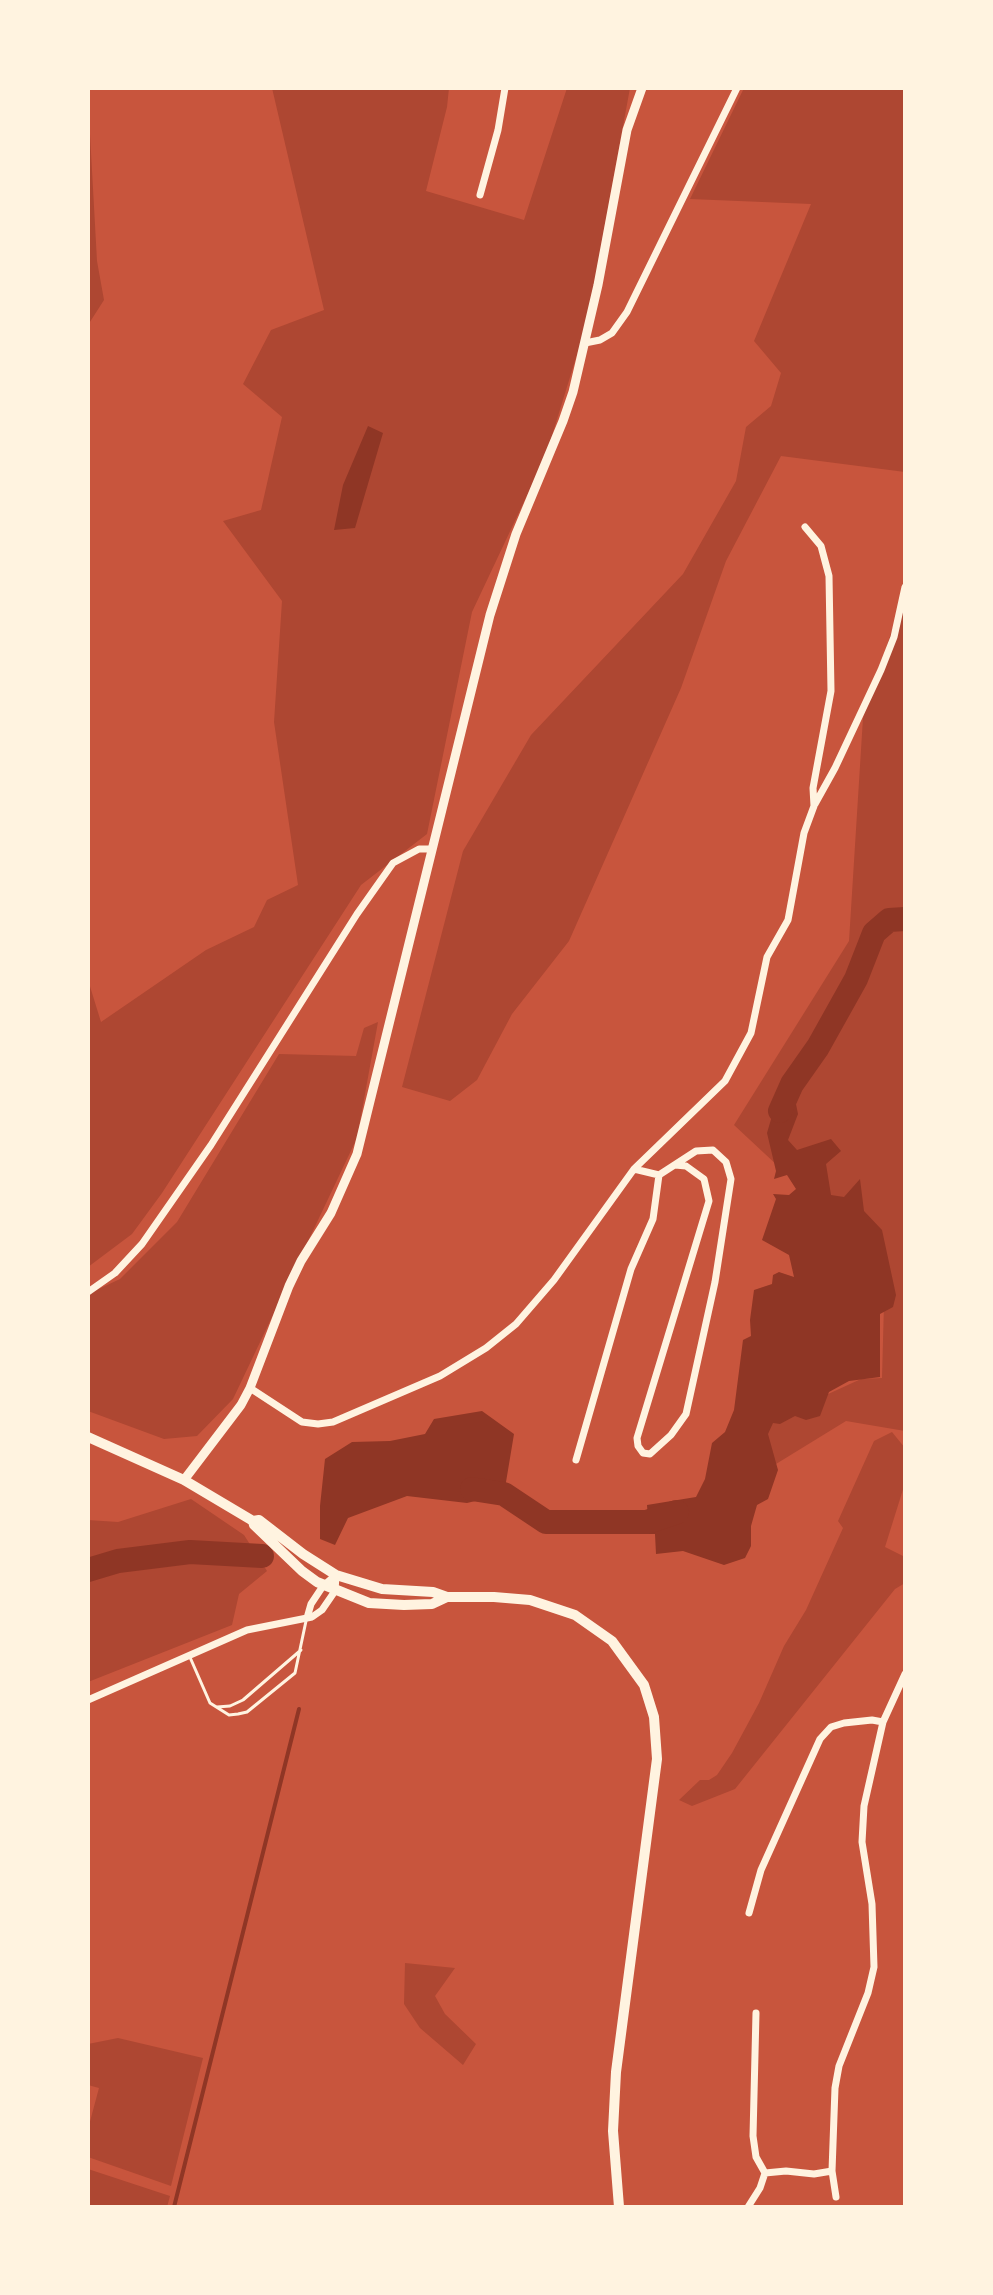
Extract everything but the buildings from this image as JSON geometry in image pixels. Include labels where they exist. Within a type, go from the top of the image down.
[{"type":"main road","points":[[184,1480],[241,1405],[289,1286],[331,1213],[357,1154],[503,571],[563,421],[585,343],[627,130],[642,88]]},
{"type":"main road","points":[[88,1437],[184,1480],[253,1521],[302,1571],[323,1586],[382,1605],[432,1604],[447,1597]]},
{"type":"main road","points":[[253,1521],[259,1520],[336,1575],[382,1589],[433,1592],[447,1597],[530,1600],[575,1615],[620,1650],[639,1676],[650,1700],[657,1748],[655,1792],[613,2112],[619,2207]]},
{"type":"street","points":[[480,195],[498,130],[505,88]]},
{"type":"street","points":[[585,343],[612,333],[627,312],[737,88]]},
{"type":"street","points":[[805,527],[821,546],[826,560],[832,664],[831,691],[813,788],[814,806]]},
{"type":"street","points":[[250,1388],[302,1422],[333,1422],[440,1376],[486,1348],[516,1324],[554,1280],[634,1169],[725,1081],[751,1033],[767,957],[788,920],[804,833],[814,806],[881,670],[894,637],[905,587]]},
{"type":"street","points":[[88,1292],[115,1273],[142,1244],[219,1133],[386,872],[407,854],[419,849],[431,849]]},
{"type":"street","points":[[634,1169],[659,1175],[696,1151],[713,1150],[726,1162],[731,1189],[686,1414],[671,1435],[650,1454],[643,1453],[637,1438],[709,1201],[704,1179],[686,1166],[675,1165]]},
{"type":"street","points":[[576,1460],[631,1269],[653,1219],[659,1175]]},
{"type":"street","points":[[307,1618],[311,1604],[323,1586],[336,1575]]},
{"type":"street","points":[[88,1700],[247,1630],[307,1618],[322,1610],[335,1591],[336,1575]]},
{"type":"street","points":[[836,2197],[832,2171],[835,2088],[839,2066],[868,1993],[874,1967],[872,1904],[862,1842],[864,1806],[883,1722],[905,1674]]},
{"type":"street","points":[[749,1913],[761,1870],[820,1739],[831,1727],[844,1723],[883,1722]]},
{"type":"street","points":[[748,2207],[765,2173],[756,2157],[753,2136],[756,2013]]},
{"type":"street","points":[[765,2173],[786,2171],[814,2174],[832,2171]]},
{"type":"lane","points":[[189,1655],[210,1703],[229,1715],[247,1712],[295,1673],[307,1618]]},
{"type":"lane","points":[[217,1707],[230,1706],[243,1700],[302,1650]]},
{"type":"shaded area","points":[[272,88],[449,88],[426,191],[524,220],[567,88],[630,88],[587,322],[546,455],[472,612],[427,834],[361,885],[162,1193],[132,1234],[88,1267],[88,980],[101,1022],[206,950],[254,927],[267,900],[298,885],[274,722],[282,601],[223,521],[261,510],[282,417],[243,384],[271,330],[324,310]]},
{"type":"shaded area","points":[[744,88],[905,88],[905,472],[781,456],[726,561],[681,688],[569,941],[512,1014],[477,1080],[450,1101],[402,1087],[463,851],[531,735],[683,574],[736,481],[746,427],[771,406],[781,373],[754,341],[811,204],[690,199]]},
{"type":"shaded area","points":[[88,98],[97,261],[104,300],[88,325]]},
{"type":"shaded area","points":[[368,426],[383,433],[355,528],[334,530],[343,485]]},
{"type":"shaded area","points":[[905,591],[905,1431],[846,1421],[776,1464],[756,1427],[861,1379],[882,1378],[885,1266],[734,1125],[849,941],[863,718]]},
{"type":"shaded area","points":[[378,1022],[357,1138],[233,1399],[197,1436],[164,1439],[88,1411],[88,1294],[120,1279],[177,1222],[279,1054],[356,1056],[364,1028]]},
{"type":"shaded area","points":[[800,1081],[794,1094],[798,1114],[788,1140],[797,1150],[831,1139],[841,1151],[826,1164],[831,1195],[844,1197],[860,1179],[864,1211],[882,1230],[896,1295],[893,1307],[880,1314],[880,1377],[849,1381],[829,1392],[820,1416],[806,1420],[795,1416],[780,1424],[773,1423],[768,1434],[778,1470],[768,1499],[757,1505],[751,1526],[751,1546],[745,1558],[724,1565],[683,1551],[656,1554],[655,1534],[649,1534],[647,1505],[696,1497],[705,1479],[712,1443],[725,1432],[734,1410],[743,1340],[751,1336],[754,1290],[772,1284],[773,1275],[779,1272],[794,1277],[789,1255],[762,1240],[776,1199],[773,1194],[789,1195],[796,1189],[787,1175],[774,1179],[776,1171],[767,1133],[779,1092]]},
{"type":"shaded area","points":[[482,1411],[514,1434],[504,1494],[467,1503],[407,1496],[348,1518],[335,1545],[320,1539],[325,1459],[352,1442],[390,1441],[425,1434],[434,1419]]},
{"type":"shaded area","points":[[892,1432],[905,1448],[905,1483],[885,1547],[905,1557],[905,1583],[895,1589],[735,1789],[692,1806],[679,1800],[700,1780],[709,1780],[717,1775],[732,1753],[759,1703],[784,1646],[806,1610],[843,1528],[838,1521],[874,1441]]},
{"type":"shaded area","points":[[191,1499],[244,1535],[267,1571],[239,1594],[232,1625],[88,1682],[88,1520],[118,1522]]},
{"type":"shaded area","points":[[405,1963],[455,1968],[435,1996],[445,2014],[476,2044],[463,2065],[420,2028],[404,2004]]},
{"type":"shaded area","points":[[118,2038],[203,2058],[171,2186],[88,2157],[88,2129],[99,2088],[88,2085],[88,2044]]},
{"type":"shaded area","points":[[88,2169],[170,2196],[167,2207],[88,2207]]},
{"type":"waterway","points":[[780,1111],[792,1084],[818,1047],[856,979],[874,933],[889,920],[905,919]]},
{"type":"waterway","points":[[472,1489],[504,1494],[546,1522],[647,1522],[677,1512]]},
{"type":"waterway","points":[[88,1570],[118,1561],[190,1552],[262,1556]]},
{"type":"waterway","points":[[174,2207],[299,1709]]}]
